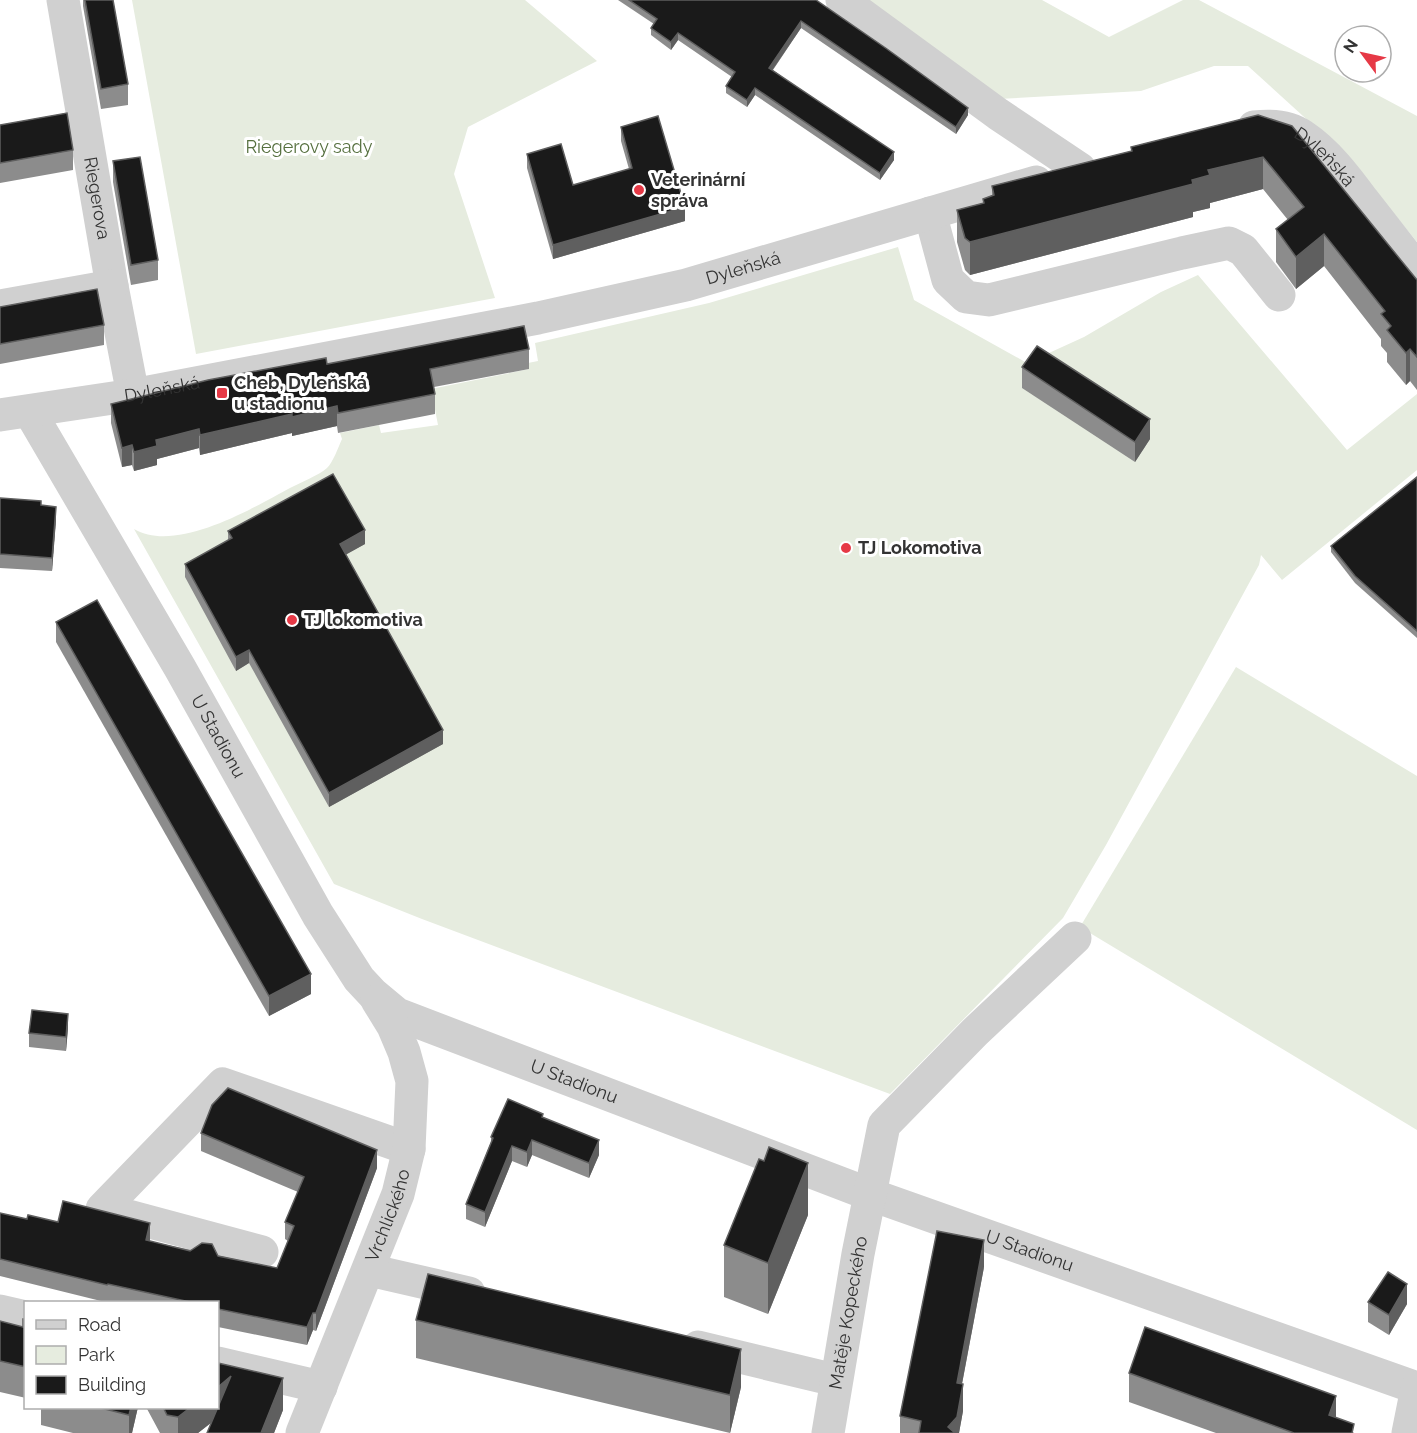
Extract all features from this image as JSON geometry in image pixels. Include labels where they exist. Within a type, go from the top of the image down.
[{"type":"street","name":"Riegerova","points":[[63,0],[70,113],[112,286],[134,395]]},
{"type":"street","points":[[842,0],[998,114],[1080,169]]},
{"type":"street","name":"Dyleňská","points":[[1229,131],[1258,126],[1279,126],[1302,135],[1332,162],[1417,269]]},
{"type":"street","name":"Dyleňská","points":[[15,414],[134,395],[538,318],[686,285],[1113,160]]},
{"type":"street","points":[[930,213],[948,280],[966,297],[989,300],[1229,243],[1243,250],[1279,295]]},
{"type":"street","points":[[0,306],[112,286]]},
{"type":"street","name":"U Stadionu","points":[[15,414],[174,658],[318,915],[359,979],[397,1014],[868,1194],[1417,1388]]},
{"type":"street","name":"Matěje Kopeckého","points":[[828,1433],[835,1380],[868,1194],[884,1125],[975,1032],[1076,938]]},
{"type":"street","name":"Vrchlického","points":[[302,1433],[399,1194],[409,1149],[412,1082],[404,1052],[393,1026],[373,994]]},
{"type":"street","points":[[262,1252],[102,1209],[223,1084],[409,1149]]},
{"type":"street","points":[[369,1270],[495,1300]]},
{"type":"street","points":[[0,1311],[24,1317]]},
{"type":"street","points":[[666,1340],[835,1380]]},
{"type":"street","points":[[219,1363],[321,1387]]},
{"type":"street","points":[[1408,1433],[1417,1388]]},
{"type":"green space","name":"Riegerovy sady","points":[[132,0],[525,0],[597,61],[468,127],[454,174],[495,298],[196,354]]},
{"type":"green space","points":[[859,0],[1042,0],[1109,37],[1183,0],[1199,0],[1333,71],[1333,84],[1357,84],[1417,116],[1417,242],[1347,156],[1248,66],[1214,66],[1141,91],[998,99]]},
{"type":"green space","points":[[898,247],[914,300],[1027,363],[1084,337],[1161,292],[1198,275],[1347,450],[1417,394],[1417,470],[1282,580],[1261,555],[1259,565],[1106,845],[1063,918],[890,1094],[334,884],[134,529],[151,535],[171,536],[192,532],[235,516],[327,468],[342,439],[340,433],[379,425],[381,433],[438,425],[431,389],[529,369],[528,363],[538,361],[535,343],[709,303]]},
{"type":"green space","points":[[1236,667],[1417,776],[1417,1130],[1080,927]]},
{"type":"building","points":[[85,0],[113,0],[128,84],[101,89]]},
{"type":"building","points":[[629,0],[816,0],[968,108],[956,127],[801,21],[769,68],[894,152],[880,173],[755,88],[747,100],[726,86],[735,72],[678,33],[671,42],[651,28],[657,19]]},
{"type":"building","points":[[67,113],[73,150],[0,163],[0,125]]},
{"type":"building","points":[[1258,115],[1292,126],[1417,280],[1417,357],[1410,349],[1406,353],[1387,330],[1391,326],[1381,314],[1385,311],[1324,234],[1296,257],[1276,229],[1304,207],[1263,157],[1208,170],[1210,175],[1192,180],[1193,184],[970,242],[965,238],[957,210],[984,203],[983,199],[994,195],[992,186],[1132,151],[1131,147]]},
{"type":"building","name":"Veterinární správa","points":[[658,116],[685,207],[553,245],[527,154],[561,144],[573,185],[632,168],[621,127]]},
{"type":"building","points":[[140,157],[158,260],[131,265],[113,161]]},
{"type":"building","points":[[97,289],[104,325],[0,344],[0,307]]},
{"type":"building","points":[[524,326],[529,349],[430,369],[435,394],[338,413],[337,406],[200,435],[199,429],[156,440],[157,446],[134,452],[132,445],[122,448],[111,404],[208,380],[326,358],[327,364]]},
{"type":"building","points":[[1037,346],[1150,419],[1135,442],[1022,367]]},
{"type":"building","name":"TJ lokomotiva","points":[[333,474],[365,530],[340,544],[443,730],[329,793],[249,650],[236,657],[185,564],[232,538],[228,531]]},
{"type":"building","points":[[1417,477],[1417,631],[1355,576],[1331,546]]},
{"type":"building","points":[[0,498],[41,501],[41,505],[56,507],[52,558],[0,554]]},
{"type":"building","points":[[97,600],[311,974],[269,996],[56,622]]},
{"type":"building","points":[[32,1010],[68,1014],[66,1037],[29,1033]]},
{"type":"building","points":[[228,1088],[377,1150],[316,1313],[313,1313],[307,1327],[219,1309],[219,1301],[185,1301],[0,1259],[0,1213],[27,1219],[28,1215],[58,1222],[63,1201],[150,1223],[146,1240],[190,1251],[202,1243],[212,1244],[218,1256],[277,1268],[294,1226],[285,1222],[304,1177],[201,1133],[212,1105]]},
{"type":"building","points":[[508,1099],[543,1114],[542,1117],[599,1140],[589,1163],[532,1140],[527,1152],[512,1146],[485,1212],[466,1204]]},
{"type":"building","points":[[769,1147],[808,1163],[768,1263],[724,1245],[759,1159],[764,1161]]},
{"type":"building","points":[[937,1231],[984,1240],[957,1383],[963,1384],[957,1417],[948,1427],[955,1433],[919,1433],[921,1421],[900,1416]]},
{"type":"building","points":[[1388,1272],[1407,1284],[1389,1315],[1368,1302]]},
{"type":"building","points":[[428,1274],[741,1349],[730,1395],[416,1320]]},
{"type":"building","points":[[24,1319],[24,1367],[0,1361],[0,1321],[23,1327]]},
{"type":"building","points":[[1145,1327],[1336,1396],[1329,1415],[1354,1424],[1352,1433],[1294,1433],[1129,1373]]},
{"type":"building","points":[[219,1363],[283,1378],[261,1433],[207,1433],[231,1376],[219,1386]]},
{"type":"building","points":[[105,1409],[130,1409],[129,1415]]},
{"type":"building","points":[[164,1409],[188,1409],[178,1417],[167,1415]]},
{"type":"place","name":"Veterinární správa","points":[[639,190]]},
{"type":"place","name":"Cheb, Dyleňská u stadionu","points":[[222,393]]},
{"type":"place","name":"TJ Lokomotiva","points":[[846,548]]},
{"type":"place","name":"TJ lokomotiva","points":[[292,620]]}]
